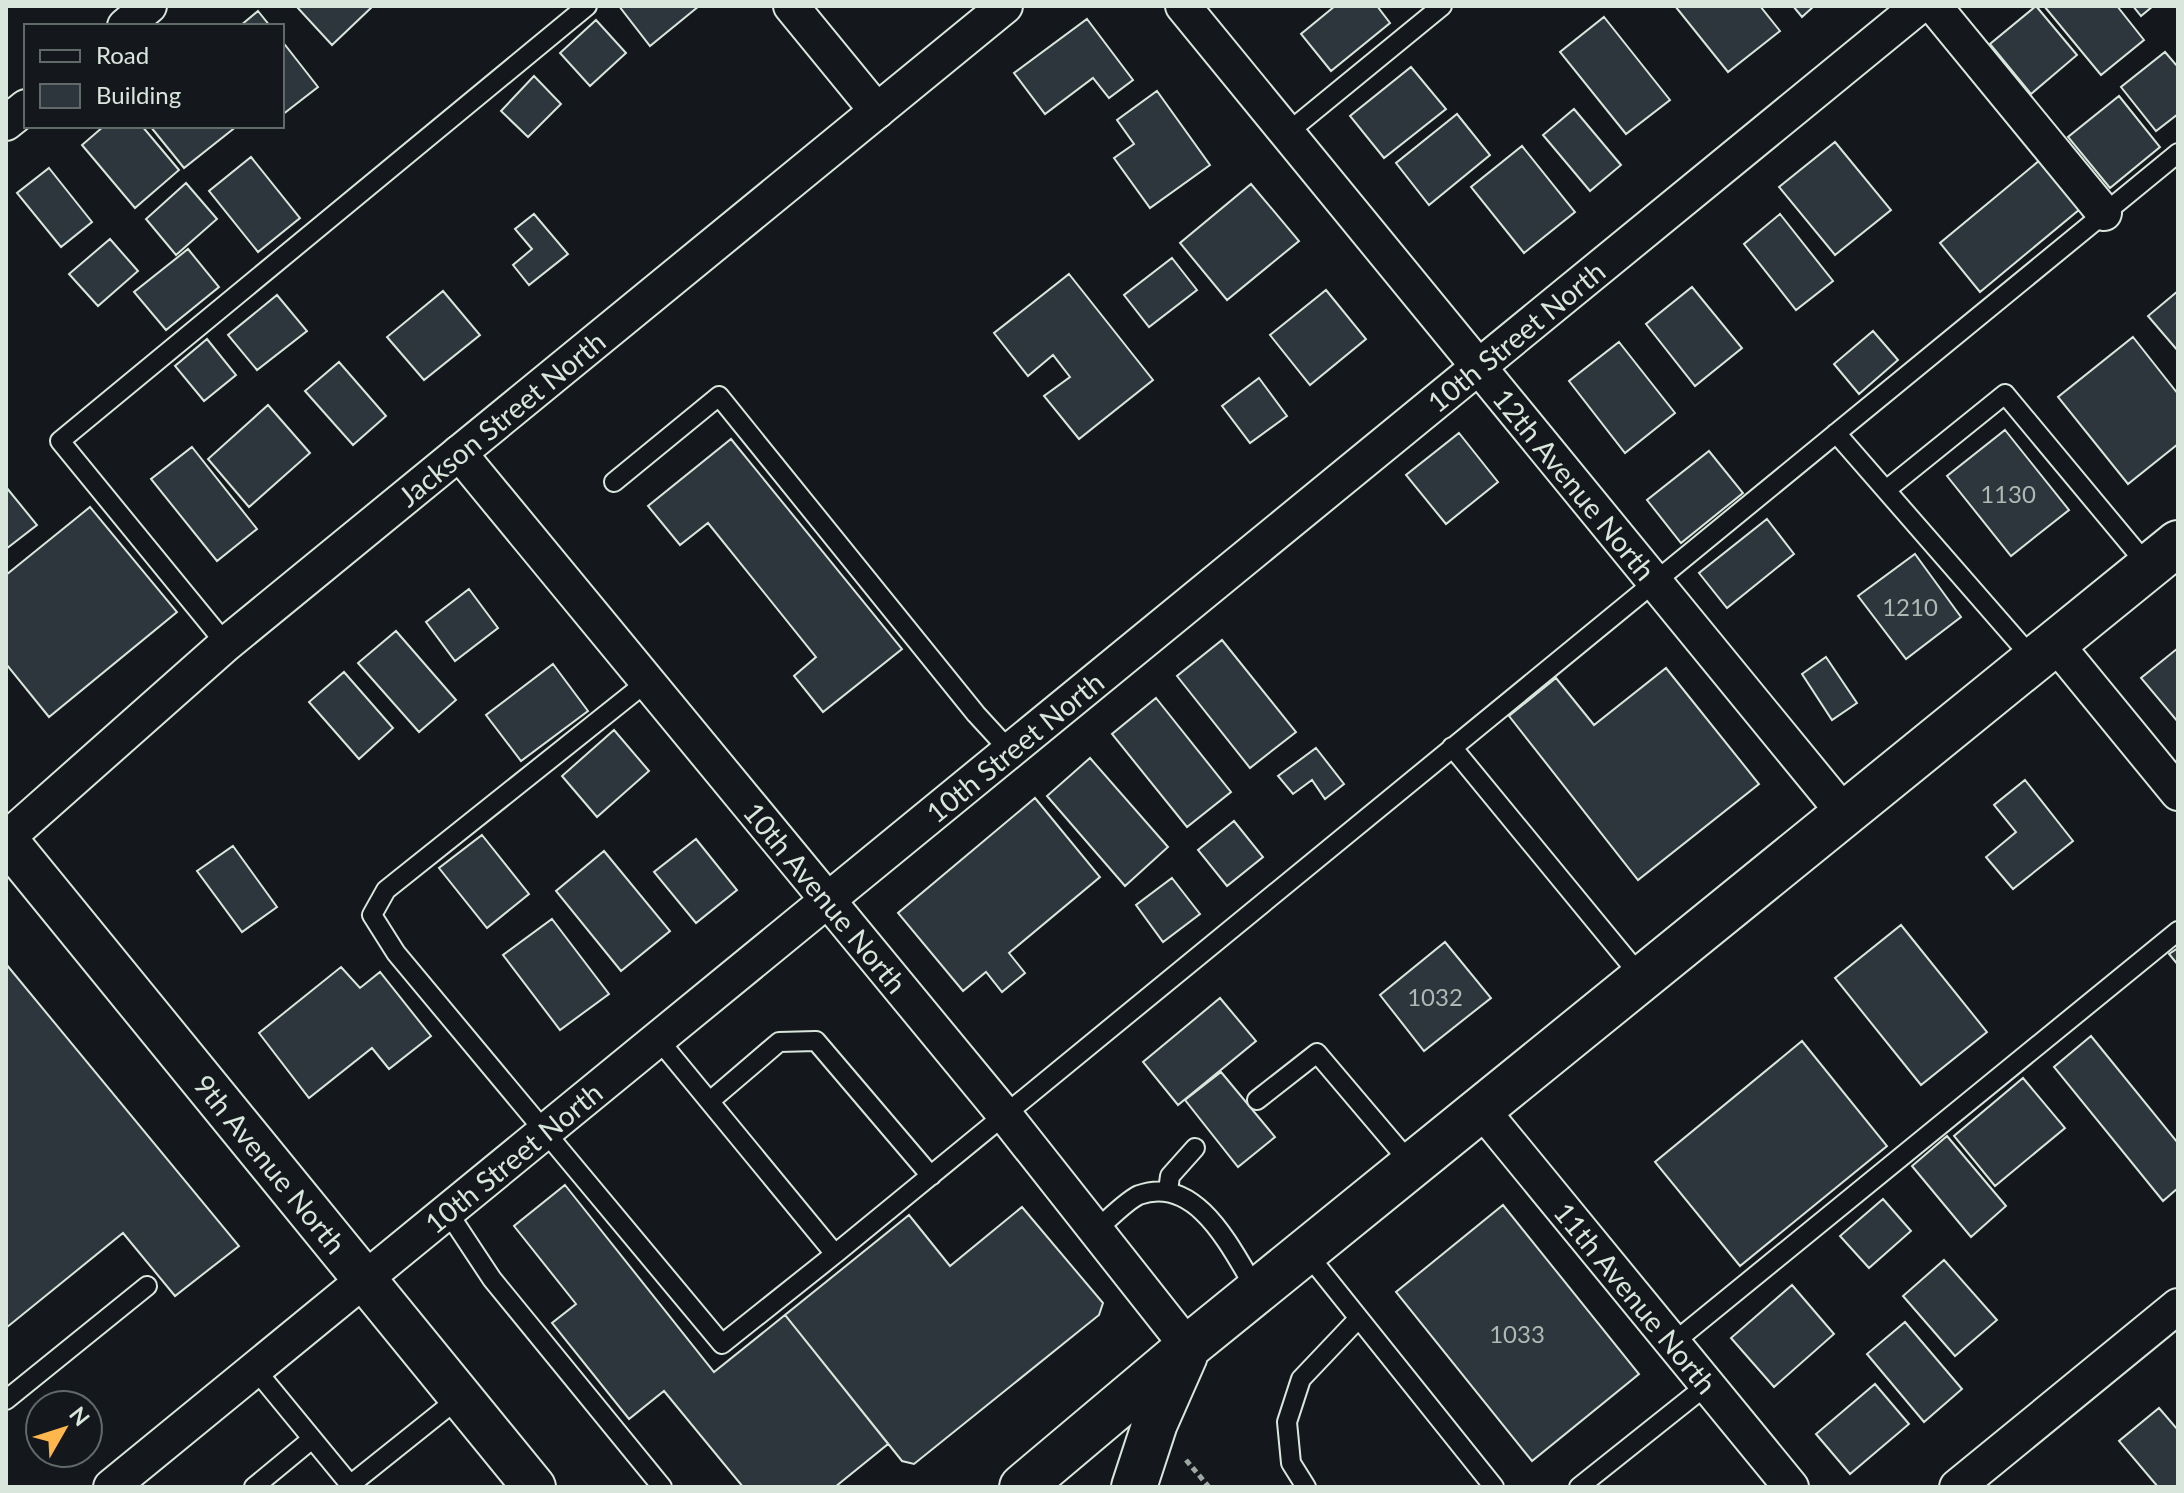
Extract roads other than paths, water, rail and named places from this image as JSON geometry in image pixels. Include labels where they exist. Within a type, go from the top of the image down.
[{"type":"main road","points":[[1022,1487],[1305,1251],[2164,555]]},
{"type":"main road","points":[[1134,1487],[1155,1423],[1188,1347]]},
{"type":"street","points":[[127,24],[149,6]]},
{"type":"street","points":[[791,6],[877,111]]},
{"type":"street","name":"Jackson Street North","points":[[6,840],[226,644],[1005,6]]},
{"type":"street","name":"12th Avenue North","points":[[1183,6],[1844,813]]},
{"type":"street","name":"10th Street North","points":[[111,1487],[1919,6]]},
{"type":"street","points":[[1934,6],[2104,213]]},
{"type":"street","points":[[6,123],[24,109]]},
{"type":"street","name":"10th Avenue North","points":[[459,453],[1004,1114],[1188,1347]]},
{"type":"street","points":[[2044,652],[2178,793]]},
{"type":"street","name":"9th Avenue North","points":[[6,840],[534,1487]]},
{"type":"street","name":"11th Avenue North","points":[[1481,1109],[1791,1487]]},
{"type":"street","points":[[1957,1487],[2178,1306]]},
{"type":"lane","points":[[226,644],[60,441],[587,6]]},
{"type":"lane","points":[[1287,133],[1442,6]]},
{"type":"lane","points":[[648,681],[386,890],[372,915],[396,953],[722,1344],[2178,153]]},
{"type":"lane","points":[[1886,490],[2005,394],[2164,555]]},
{"type":"lane","points":[[614,482],[719,396],[976,714],[1010,751]]},
{"type":"lane","points":[[1836,433],[1886,490],[2044,652]]},
{"type":"lane","points":[[1452,747],[1642,978]]},
{"type":"lane","points":[[1673,1343],[2178,931]]},
{"type":"lane","points":[[658,1039],[835,1254]]},
{"type":"lane","points":[[710,1101],[779,1042],[816,1041],[931,1176]]},
{"type":"lane","points":[[1257,1100],[1317,1053],[1412,1165]]},
{"type":"lane","points":[[1168,1191],[1170,1176],[1195,1148]]},
{"type":"lane","points":[[1096,1230],[1137,1196],[1168,1191],[1189,1199],[1218,1229],[1257,1291]]},
{"type":"lane","points":[[447,1211],[492,1279],[662,1487]]},
{"type":"lane","points":[[1305,1251],[1494,1487]]},
{"type":"lane","points":[[6,1400],[147,1286]]},
{"type":"lane","points":[[1306,1487],[1291,1463],[1287,1422],[1301,1379],[1358,1319]]},
{"type":"lane","points":[[255,1369],[351,1486],[460,1397]]},
{"type":"lane","points":[[1579,1487],[1707,1385]]},
{"type":"lane","points":[[254,1487],[312,1439]]}]
